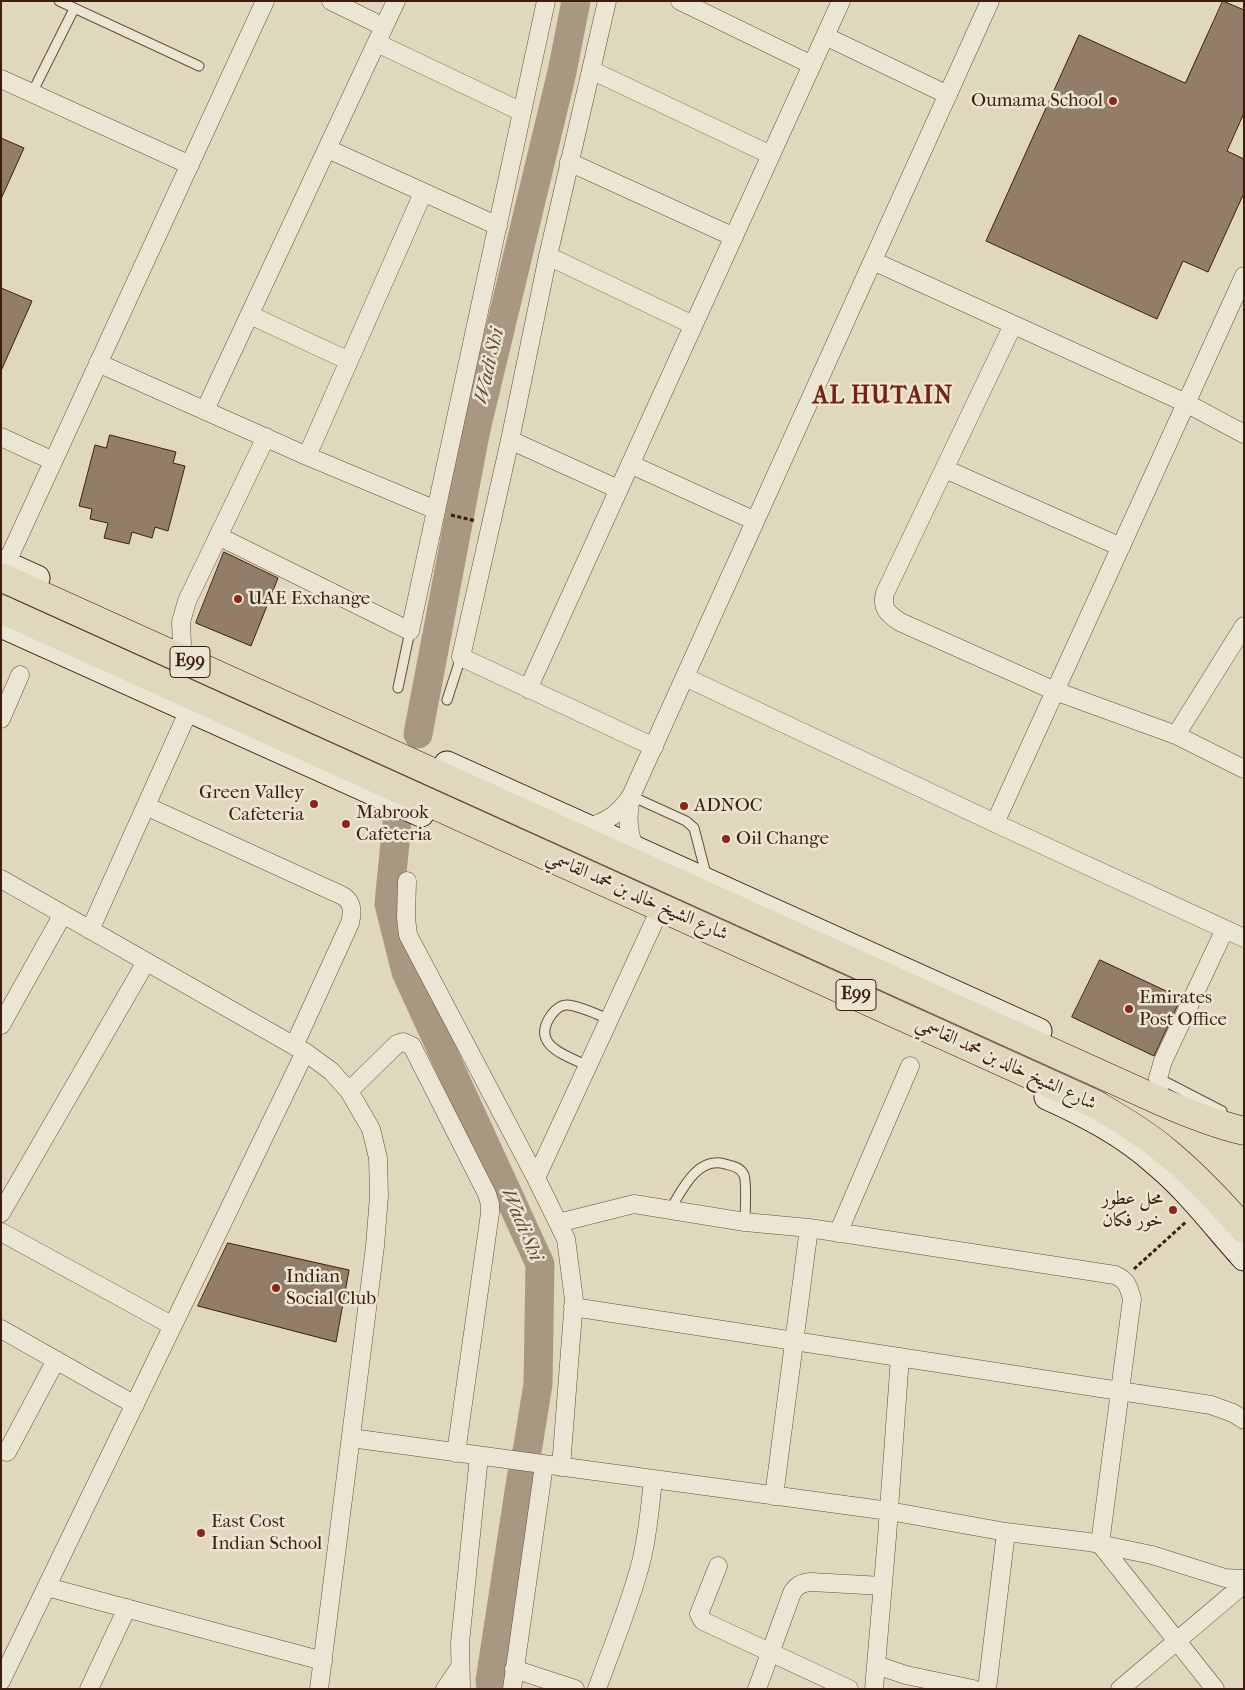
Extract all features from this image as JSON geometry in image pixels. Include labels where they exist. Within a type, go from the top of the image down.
[{"type":"highway","name":"شارع الشيخ خالد بن محمد القاسمي","points":[[3,568],[380,748],[452,781],[486,789],[828,943],[1151,1090],[1198,1117],[1237,1123]]},
{"type":"highway","name":"شارع الشيخ خالد بن محمد القاسمي","points":[[1,609],[439,806],[577,876],[999,1067],[1095,1104],[1132,1126],[1162,1158],[1199,1180],[1244,1229]]},
{"type":"street","points":[[265,1],[3,568],[182,644],[486,789],[587,827],[708,881],[828,943]]},
{"type":"street","points":[[331,1],[381,35],[522,112]]},
{"type":"street","points":[[205,410],[396,1]]},
{"type":"street","points":[[218,536],[410,631],[440,512],[546,1]]},
{"type":"street","points":[[607,1],[548,256],[462,657],[654,747]]},
{"type":"street","points":[[680,1],[812,65]]},
{"type":"street","points":[[528,689],[841,1]]},
{"type":"street","points":[[587,827],[598,824],[612,816],[625,805],[631,796],[990,1]]},
{"type":"street","points":[[825,36],[948,95]]},
{"type":"street","points":[[590,70],[771,155]]},
{"type":"street","points":[[1,79],[190,165]]},
{"type":"street","points":[[328,149],[498,226]]},
{"type":"street","points":[[570,162],[734,237]]},
{"type":"street","points":[[307,456],[423,193]]},
{"type":"street","points":[[548,256],[693,325]]},
{"type":"street","points":[[873,261],[1186,403],[1244,434]]},
{"type":"street","points":[[995,823],[1244,276]]},
{"type":"street","points":[[250,315],[349,361]]},
{"type":"street","points":[[1013,325],[885,593],[883,602],[885,608],[891,616],[900,622],[1055,691],[1176,736],[1244,769]]},
{"type":"street","points":[[98,363],[307,456],[440,512]]},
{"type":"street","points":[[1,436],[53,461]]},
{"type":"street","points":[[182,644],[181,622],[183,612],[266,438]]},
{"type":"street","points":[[510,440],[618,490]]},
{"type":"street","points":[[630,464],[755,521]]},
{"type":"street","points":[[944,469],[1121,547]]},
{"type":"street","points":[[1,625],[189,710],[577,876],[655,920],[999,1067]]},
{"type":"street","points":[[1176,736],[1244,626]]},
{"type":"street","points":[[1,718],[20,675]]},
{"type":"street","points":[[685,677],[1244,938]]},
{"type":"street","points":[[90,930],[189,710]]},
{"type":"street","points":[[631,796],[628,807],[628,828],[635,848]]},
{"type":"street","points":[[1,1681],[173,1326],[299,1049],[352,914],[351,905],[347,898],[146,806]]},
{"type":"street","points":[[1,879],[299,1049],[331,1071],[350,1091],[371,1129],[378,1158],[379,1196],[375,1246],[319,1689]]},
{"type":"street","points":[[407,881],[406,918],[408,935],[536,1178],[566,1239],[574,1300],[552,1466],[512,1689]]},
{"type":"street","points":[[1,1025],[63,914]]},
{"type":"street","points":[[536,1178],[655,920]]},
{"type":"street","points":[[1151,1090],[1225,929]]},
{"type":"street","points":[[1,1213],[146,962]]},
{"type":"street","points":[[350,1091],[397,1044],[403,1042],[412,1046],[488,1199],[490,1214],[456,1453]]},
{"type":"street","points":[[838,1233],[910,1066]]},
{"type":"street","points":[[1162,1158],[1174,1179],[1244,1258]]},
{"type":"street","points":[[558,1222],[634,1204],[745,1222],[809,1228],[1115,1275],[1124,1279],[1132,1299],[1100,1544],[1215,1689]]},
{"type":"street","points":[[774,1496],[809,1228]]},
{"type":"street","points":[[1,1232],[173,1326]]},
{"type":"street","points":[[574,1307],[1211,1405],[1233,1413],[1244,1420]]},
{"type":"street","points":[[1,1329],[134,1405]]},
{"type":"street","points":[[874,1689],[900,1357]]},
{"type":"street","points":[[7,1452],[56,1360]]},
{"type":"street","points":[[352,1438],[889,1511],[1006,1532],[1100,1544],[1152,1555],[1225,1578],[1244,1579]]},
{"type":"street","points":[[461,1689],[460,1643],[487,1457]]},
{"type":"street","points":[[597,1689],[630,1598],[641,1561],[653,1479]]},
{"type":"street","points":[[987,1689],[1006,1532]]},
{"type":"street","points":[[718,1566],[699,1614],[700,1618],[849,1689]]},
{"type":"street","points":[[757,1689],[792,1593],[796,1587],[802,1583],[811,1582],[883,1586]]},
{"type":"street","points":[[1120,1689],[1244,1584]]},
{"type":"street","points":[[47,1587],[323,1661]]},
{"type":"street","points":[[88,1689],[127,1608]]},
{"type":"street","points":[[876,1666],[906,1675],[973,1689]]},
{"type":"street","points":[[445,1689],[460,1667]]},
{"type":"street","points":[[514,1670],[576,1689]]},
{"type":"lane","points":[[59,1],[199,66]]},
{"type":"lane","points":[[32,93],[74,9]]},
{"type":"lane","points":[[398,688],[410,631]]},
{"type":"lane","points":[[447,700],[462,657]]},
{"type":"lane","points":[[631,796],[686,821],[694,828],[708,881]]},
{"type":"lane","points":[[588,1066],[556,1051],[546,1041],[544,1030],[549,1019],[557,1007],[568,1005],[609,1020]]},
{"type":"lane","points":[[670,1210],[690,1178],[704,1165],[720,1162],[737,1167],[745,1177],[745,1222]]},
{"type":"path","points":[[440,512],[480,522]]},
{"type":"path","points":[[1124,1279],[1200,1209]]},
{"type":"building","name":"Oumama School","points":[[1223,1],[1244,10],[1244,113],[1227,151],[1244,159],[1244,193],[1208,272],[1183,261],[1157,319],[986,241],[1079,35],[1185,83]]},
{"type":"building","points":[[1,138],[24,148],[1,199]]},
{"type":"building","points":[[1,288],[32,301],[1,371]]},
{"type":"building","points":[[110,435],[176,452],[173,463],[185,466],[168,531],[155,527],[152,538],[132,532],[129,544],[104,538],[108,523],[90,519],[92,509],[79,506],[95,445],[106,448]]},
{"type":"building","name":"UAE Exchange","points":[[224,552],[278,578],[251,646],[196,623]]},
{"type":"building","name":"Emirates Post Office","points":[[1100,960],[1181,998],[1154,1056],[1072,1017]]},
{"type":"building","name":"Indian Social Club","points":[[228,1243],[349,1270],[336,1342],[198,1306]]},
{"type":"waterway","name":"Wadi Shi","points":[[418,734],[476,429],[562,72],[576,1]]},
{"type":"waterway","name":"Wadi Shi","points":[[398,812],[389,904],[406,972],[540,1264],[538,1384],[521,1479],[490,1681],[491,1689]]},
{"type":"place","name":"Oumama School","points":[[1113,101]]},
{"type":"place","name":"UAE Exchange","points":[[238,599]]},
{"type":"place","name":"Green Valley Cafeteria","points":[[314,804]]},
{"type":"place","name":"ADNOC","points":[[684,806]]},
{"type":"place","name":"Mabrook Cafeteria","points":[[346,824]]},
{"type":"place","name":"Oil Change","points":[[726,839]]},
{"type":"place","name":"Emirates Post Office","points":[[1129,1009]]},
{"type":"place","name":"محل عطور خور فكان","points":[[1173,1210]]},
{"type":"place","name":"Indian Social Club","points":[[276,1288]]},
{"type":"place","name":"East Cost Indian School","points":[[201,1533]]},
{"type":"district","name":"AL HUTAIN","points":[[883,397]]}]
